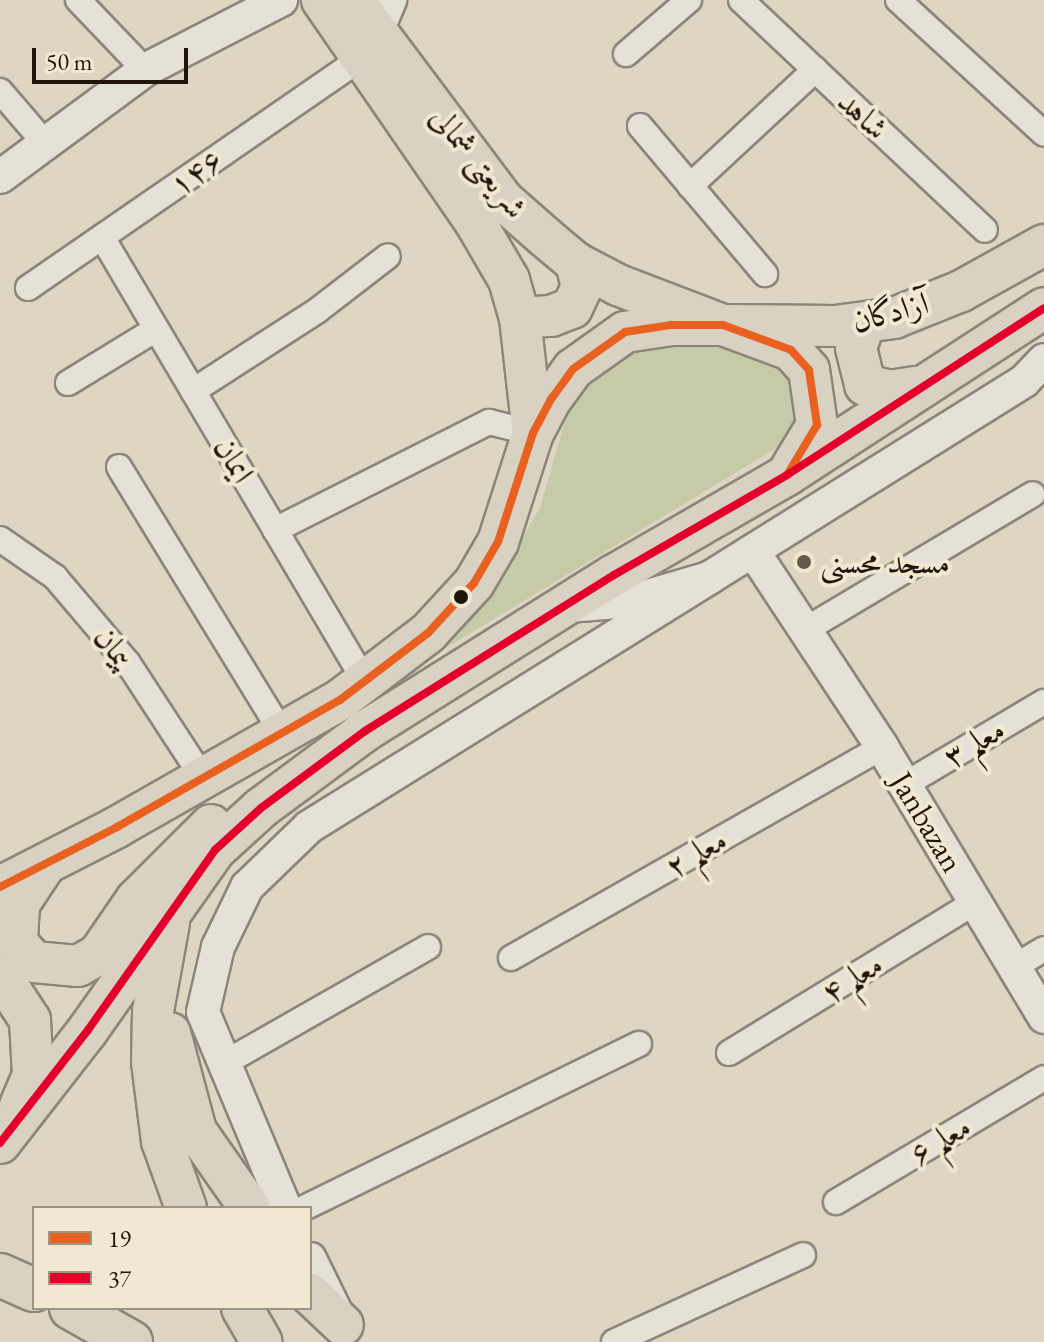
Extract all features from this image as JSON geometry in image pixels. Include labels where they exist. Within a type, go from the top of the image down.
[{"type":"highway","points":[[0,1275],[32,1289]]},
{"type":"highway","points":[[75,1310],[131,1342]]},
{"type":"main road","name":"شریعتی شمالی","points":[[322,0],[377,29],[474,220],[509,280],[520,318],[533,433]]},
{"type":"main road","name":"شریعتی شمالی","points":[[353,0],[503,200],[576,263],[618,285],[791,350],[809,370],[817,425],[787,475]]},
{"type":"main road","name":"آزادگان","points":[[533,433],[573,369],[625,332],[671,325],[864,324],[961,291],[1044,245]]},
{"type":"main road","points":[[520,318],[551,316],[572,308],[582,287],[576,263]]},
{"type":"main road","name":"آزادگان","points":[[5,1138],[215,850],[318,762],[568,606],[787,475],[915,387],[1044,308]]},
{"type":"main road","points":[[864,324],[856,348],[865,385],[890,391],[915,387]]},
{"type":"main road","points":[[0,887],[282,733],[366,683],[428,633],[474,583],[498,542],[533,433]]},
{"type":"main road","points":[[48,862],[19,904],[17,943],[34,962],[78,966],[98,955],[136,900],[205,829],[253,796],[318,762]]},
{"type":"main road","points":[[172,907],[153,1011],[154,1094],[162,1141],[185,1206]]},
{"type":"main road","points":[[163,955],[174,1059],[196,1131],[249,1206]]},
{"type":"main road","points":[[0,974],[21,1000],[34,1048],[33,1075],[5,1138]]},
{"type":"main road","points":[[312,1296],[346,1334]]},
{"type":"main road","points":[[243,1310],[262,1342]]},
{"type":"street","points":[[78,0],[145,70]]},
{"type":"street","points":[[0,177],[43,141],[145,70],[281,0]]},
{"type":"street","points":[[626,54],[689,0]]},
{"type":"street","name":"شاهد","points":[[741,0],[985,230]]},
{"type":"street","points":[[898,0],[1044,134]]},
{"type":"street","name":"۱۴۶","points":[[28,288],[102,237],[377,29]]},
{"type":"street","points":[[690,186],[815,70]]},
{"type":"street","points":[[0,91],[43,141]]},
{"type":"street","points":[[640,126],[765,274]]},
{"type":"street","name":"ایمان","points":[[102,237],[366,683]]},
{"type":"street","points":[[193,391],[318,310],[388,256]]},
{"type":"street","points":[[68,383],[156,329]]},
{"type":"street","points":[[284,1206],[203,1012],[218,947],[247,887],[309,827],[1037,370]]},
{"type":"street","points":[[275,530],[489,422],[533,433]]},
{"type":"street","points":[[119,467],[282,733]]},
{"type":"street","points":[[805,630],[1033,494]]},
{"type":"street","name":"پیمان","points":[[0,539],[55,577],[92,620],[128,663],[203,778]]},
{"type":"street","name":"Janbazan","points":[[753,551],[882,747],[1044,1017]]},
{"type":"street","points":[[568,606],[630,601],[709,578]]},
{"type":"street","name":"معلم ۳","points":[[904,785],[1044,702]]},
{"type":"street","name":"معلم ۲","points":[[511,958],[882,747]]},
{"type":"street","name":"معلم ۴","points":[[729,1053],[975,902]]},
{"type":"street","points":[[223,1064],[428,947]]},
{"type":"street","points":[[1014,967],[1044,949]]},
{"type":"street","points":[[308,1206],[639,1044]]},
{"type":"street","name":"معلم ۶","points":[[836,1202],[1044,1078]]},
{"type":"street","points":[[614,1342],[803,1255]]},
{"type":"street","points":[[312,1263],[346,1334]]},
{"type":"green space","points":[[713,342],[756,353],[786,371],[799,395],[793,438],[408,671],[502,571],[540,508],[568,411],[592,374],[642,343]]},
{"type":"transit line","name":"37","points":[[0,1143],[88,1030],[215,850],[261,808],[365,731],[614,575],[787,475],[1044,308]]},
{"type":"transit line","name":"19","points":[[0,887],[117,827],[340,700],[428,633],[474,583],[498,542],[533,433],[552,398],[573,369],[625,332],[671,325],[723,325],[791,350],[809,370],[817,425],[787,475]]},
{"type":"place","name":"مسجد محسنی","points":[[804,562]]}]
